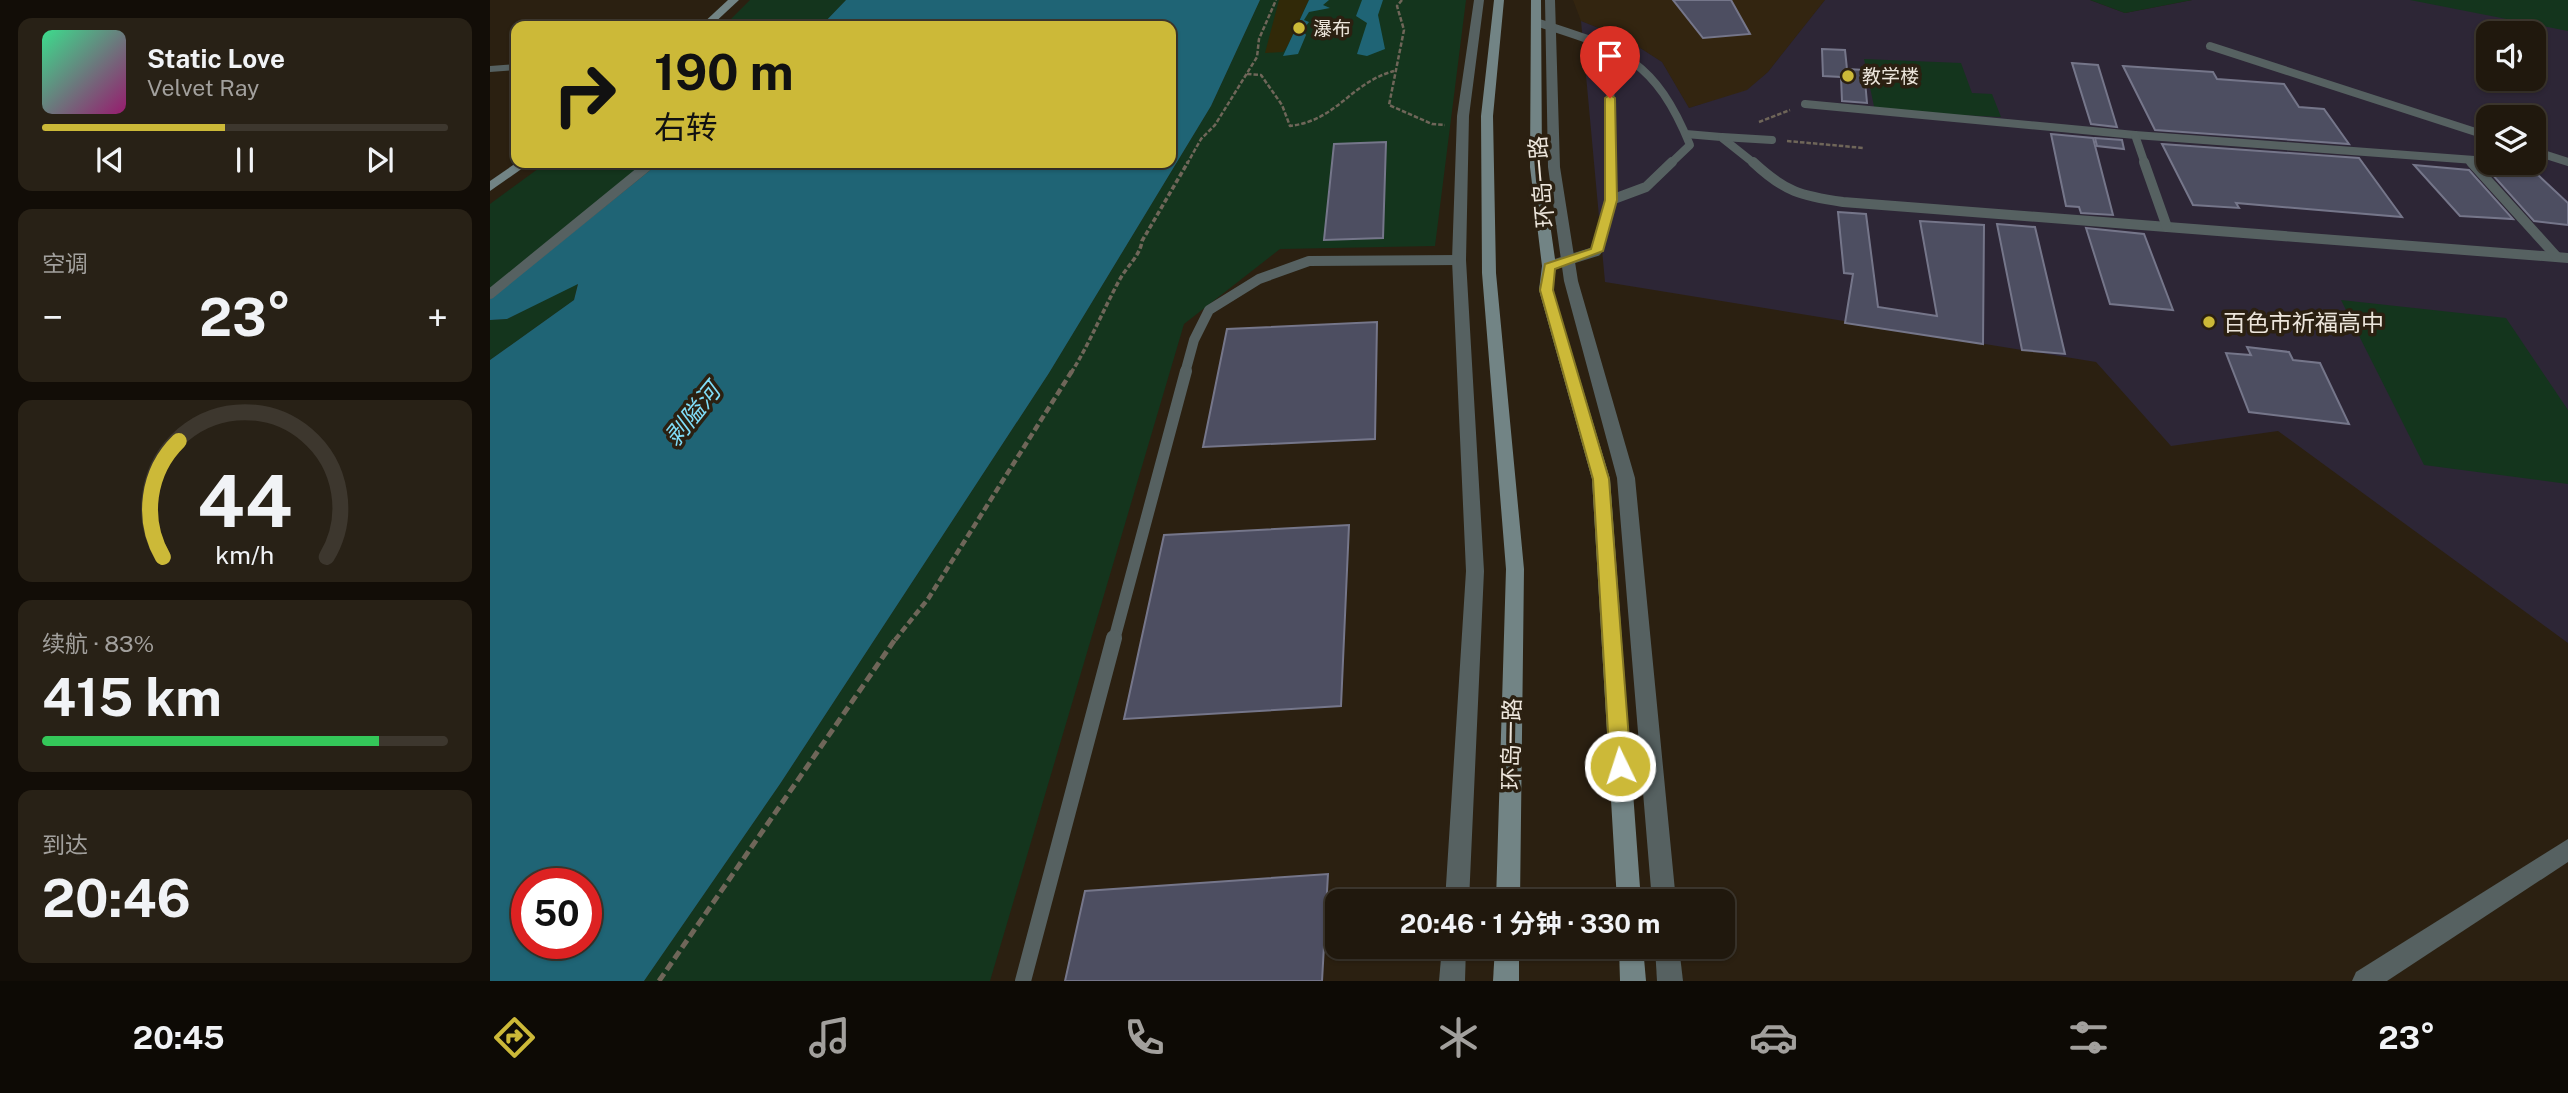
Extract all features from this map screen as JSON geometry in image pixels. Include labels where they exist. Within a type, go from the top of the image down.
[{"type":"main road","points":[[711,21],[734,0]]},
{"type":"main road","name":"环岛一路","points":[[1499,0],[1487,116],[1488,260],[1515,569],[1508,889]]},
{"type":"main road","name":"环岛一路","points":[[1536,0],[1543,25],[1536,167],[1549,267],[1546,290],[1601,479],[1628,889]]},
{"type":"main road","points":[[490,187],[517,168]]},
{"type":"main road","points":[[1506,981],[1507,959]]},
{"type":"main road","points":[[1632,959],[1633,981]]},
{"type":"street","points":[[1458,889],[1475,571],[1459,260],[1463,126],[1479,0]]},
{"type":"street","points":[[1550,0],[1543,25],[1554,167],[1568,261],[1626,478],[1663,889]]},
{"type":"street","points":[[490,69],[511,67]]},
{"type":"street","points":[[2365,981],[2568,849]]},
{"type":"street","points":[[1452,981],[1453,959]]},
{"type":"street","points":[[1668,959],[1670,981]]},
{"type":"lane","points":[[1543,25],[1610,47],[1650,76],[1679,115],[1690,145],[1646,187],[1611,200]]},
{"type":"lane","points":[[2210,46],[2476,132]]},
{"type":"lane","points":[[1549,267],[1597,251],[1611,200],[1610,47]]},
{"type":"lane","points":[[1805,104],[2135,135],[2476,161]]},
{"type":"lane","points":[[1686,134],[1772,140]]},
{"type":"lane","points":[[2135,135],[2167,227]]},
{"type":"lane","points":[[1721,137],[1740,150],[1772,180],[1801,196],[1843,202],[2563,258]]},
{"type":"lane","points":[[2546,155],[2568,162]]},
{"type":"lane","points":[[2470,161],[2563,258]]},
{"type":"lane","points":[[2546,161],[2568,162]]},
{"type":"lane","points":[[490,294],[645,168]]},
{"type":"lane","points":[[1023,981],[1194,340],[1209,310],[1259,279],[1309,261],[1459,260]]},
{"type":"path","points":[[659,981],[897,637],[928,599],[1085,351],[1121,277],[1141,249],[1142,241],[1200,139],[1214,125],[1257,57],[1259,39],[1276,0]]},
{"type":"path","points":[[1402,0],[1396,6],[1404,30],[1389,105],[1432,124],[1463,126]]},
{"type":"path","points":[[1247,75],[1261,75],[1282,105],[1290,126],[1306,125],[1324,119],[1377,74],[1394,71]]},
{"type":"path","points":[[1757,123],[1805,104]]},
{"type":"path","points":[[1772,140],[1864,148]]},
{"type":"shaded area","points":[[1573,0],[1825,0],[1768,72],[1747,91],[1689,108],[1662,62],[1626,39],[1581,21]]},
{"type":"shaded area","name":"百色市祈福高中","points":[[1825,0],[2090,0],[2125,13],[2192,0],[2568,0],[2568,643],[2278,431],[2171,446],[2096,362],[1605,282],[1581,21],[1626,39],[1662,62],[1689,108],[1747,90],[1768,72]]},
{"type":"green space","points":[[750,0],[846,0],[826,21],[729,21]]},
{"type":"green space","points":[[1260,0],[1466,0],[1435,246],[1280,249],[1184,324],[990,981],[644,981],[780,784],[1049,373],[1173,168],[1176,168],[1176,164],[1211,106]]},
{"type":"green space","points":[[2090,0],[2192,0],[2125,13]]},
{"type":"green space","points":[[2410,0],[2568,0],[2568,31],[2546,27],[2546,21],[2517,21]]},
{"type":"green space","points":[[1864,59],[1961,63],[1972,93],[1992,94],[2001,117],[1875,111]]},
{"type":"green space","points":[[539,168],[653,168],[490,299],[490,204]]},
{"type":"green space","points":[[578,283],[574,300],[490,360],[490,320],[507,319]]},
{"type":"green space","points":[[2341,300],[2506,318],[2568,410],[2568,484],[2424,465]]},
{"type":"sand","points":[[1279,0],[1309,0],[1283,52],[1265,53]]},
{"type":"water","points":[[846,0],[1260,0],[1211,106],[1176,164],[1176,21],[826,21]]},
{"type":"water","name":"瀑布","points":[[1309,0],[1329,0],[1323,5],[1330,8],[1309,12],[1304,20],[1309,22],[1303,30],[1306,35],[1298,54],[1283,56]]},
{"type":"water","points":[[1362,0],[1383,0],[1378,15],[1385,49],[1367,56],[1357,54],[1367,23],[1356,16]]},
{"type":"water","name":"剥隘河","points":[[653,168],[1173,168],[1049,373],[780,784],[644,981],[490,981],[490,360],[574,300],[578,284],[507,319],[490,320],[490,299]]},
{"type":"building","points":[[1673,0],[1731,0],[1750,34],[1703,38]]},
{"type":"building","name":"教学楼","points":[[1822,49],[1845,50],[1847,69],[1864,70],[1867,103],[1842,101],[1841,77],[1823,76]]},
{"type":"building","points":[[2072,63],[2098,65],[2117,127],[2091,124]]},
{"type":"building","points":[[2123,66],[2213,72],[2217,79],[2284,84],[2299,107],[2324,109],[2349,144],[2155,130]]},
{"type":"building","points":[[2051,134],[2093,138],[2113,215],[2081,213],[2079,207],[2066,206]]},
{"type":"building","points":[[2095,138],[2122,140],[2124,149],[2097,146]]},
{"type":"building","points":[[1386,142],[1383,238],[1324,240],[1334,144]]},
{"type":"building","points":[[2162,144],[2359,158],[2402,217],[2236,203],[2239,208],[2193,205]]},
{"type":"building","points":[[2414,165],[2469,170],[2513,219],[2460,216]]},
{"type":"building","points":[[2493,175],[2538,175],[2568,203],[2568,225],[2534,221]]},
{"type":"building","points":[[1838,212],[1866,214],[1878,307],[1937,316],[1920,221],[1984,225],[1983,344],[1845,323],[1853,274],[1844,273]]},
{"type":"building","points":[[1997,224],[2035,227],[2065,354],[2022,350]]},
{"type":"building","points":[[2086,228],[2144,234],[2173,310],[2110,304]]},
{"type":"building","points":[[1377,322],[1375,439],[1203,447],[1227,329]]},
{"type":"building","points":[[2247,347],[2289,352],[2293,360],[2320,363],[2349,424],[2249,412],[2226,353],[2251,355]]},
{"type":"building","points":[[1349,525],[1341,706],[1124,719],[1164,535]]},
{"type":"building","points":[[1328,874],[1327,889],[1325,889],[1322,981],[1065,981],[1085,891]]},
{"type":"place","name":"瀑布","points":[[1299,28]]},
{"type":"place","name":"教学楼","points":[[1848,76]]},
{"type":"place","name":"百色市祈福高中","points":[[2209,322]]},
{"type":"route","points":[[1610,98],[1611,200],[1597,251],[1549,267],[1546,290],[1601,479],[1620,766]]}]
